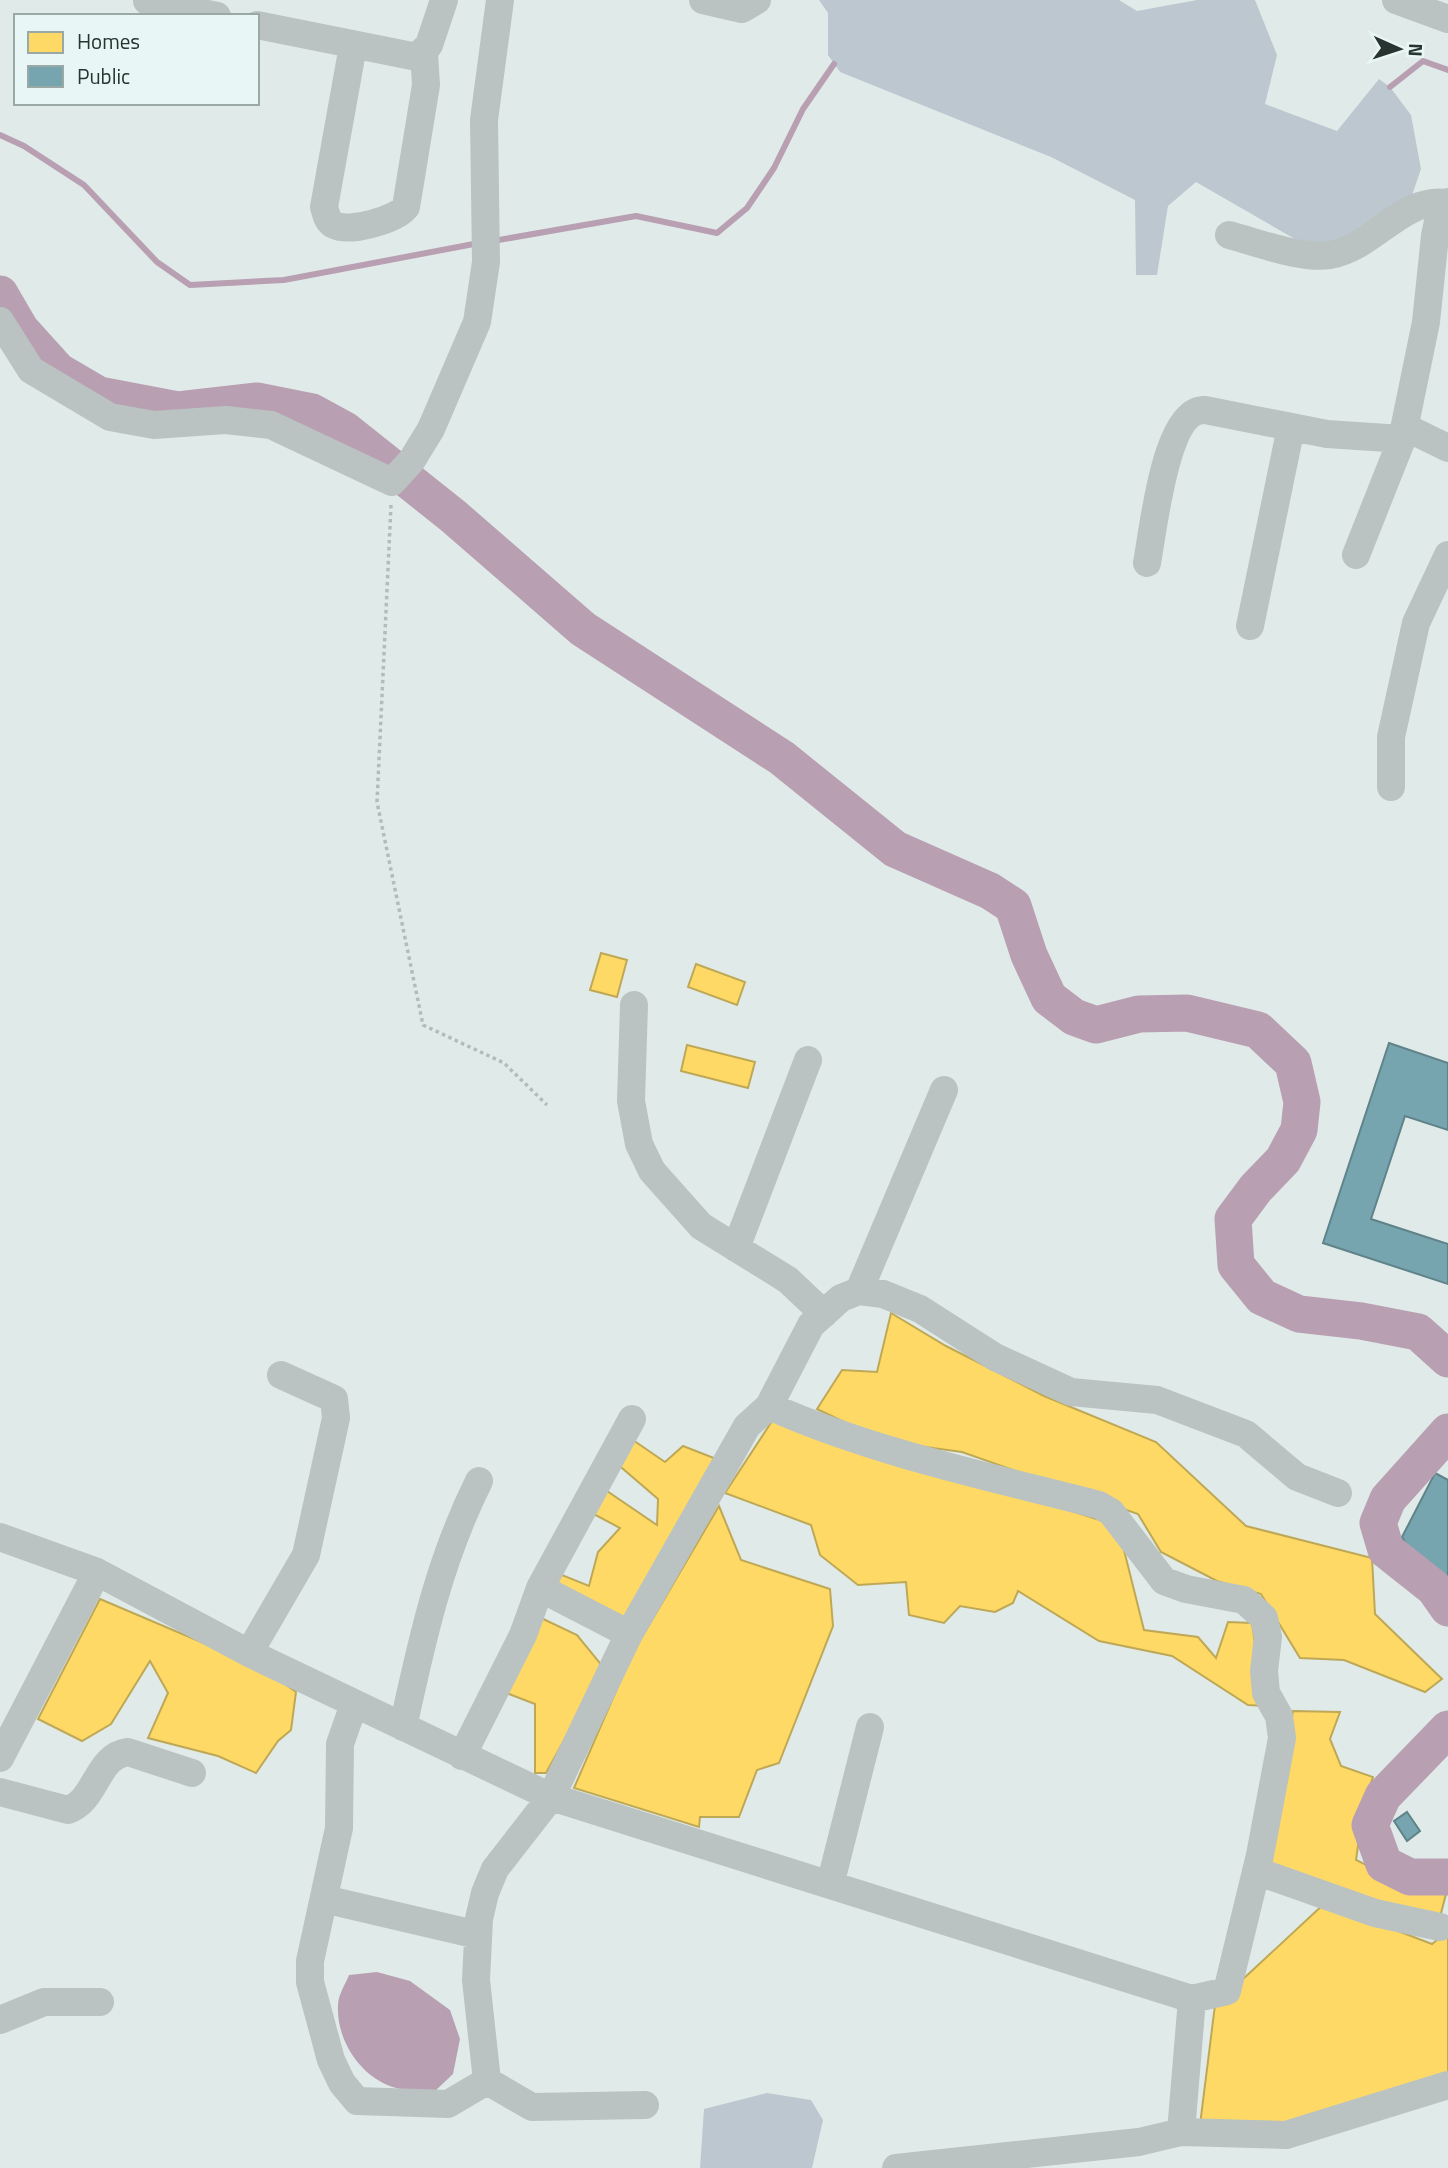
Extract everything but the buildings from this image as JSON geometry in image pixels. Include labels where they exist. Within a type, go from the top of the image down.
[{"type":"street","points":[[147,0],[208,14]]},
{"type":"street","points":[[353,46],[324,206],[327,218],[334,225],[347,228],[394,218],[406,207],[426,85],[424,53],[444,0]]},
{"type":"street","points":[[0,321],[31,370],[110,417],[154,425],[226,420],[271,425],[392,482],[412,460],[431,429],[474,332],[486,262],[484,120],[500,0]]},
{"type":"street","points":[[703,0],[742,9],[757,0]]},
{"type":"street","points":[[1396,0],[1448,19]]},
{"type":"street","points":[[259,25],[406,57],[417,57],[424,53]]},
{"type":"street","points":[[1229,236],[1327,256],[1364,243],[1417,204],[1430,201],[1447,202],[1439,216],[1435,236],[1426,322],[1404,433],[1356,555]]},
{"type":"street","points":[[1147,563],[1168,456],[1184,419],[1198,410],[1291,427],[1404,433],[1448,447]]},
{"type":"street","points":[[1250,626],[1291,427]]},
{"type":"street","points":[[1391,787],[1391,737],[1416,623],[1448,555]]},
{"type":"street","points":[[634,1005],[631,1101],[639,1144],[652,1171],[679,1205],[701,1226],[788,1280],[824,1314]]},
{"type":"street","points":[[736,1248],[808,1060]]},
{"type":"street","points":[[859,1291],[944,1090]]},
{"type":"street","points":[[487,2081],[476,1980],[478,1935],[485,1894],[495,1869],[551,1797],[629,1634],[747,1426],[769,1406],[811,1325],[842,1298],[859,1291],[883,1294],[920,1309],[995,1357],[1071,1392],[1157,1401],[1246,1434],[1297,1477],[1338,1493]]},
{"type":"street","points":[[249,1653],[306,1555],[337,1418],[334,1399],[281,1375]]},
{"type":"street","points":[[0,1536],[97,1572],[249,1653],[551,1797],[1192,1999],[1227,1992],[1256,1871],[1282,1738],[1279,1716],[1266,1693],[1264,1671],[1268,1637],[1264,1618],[1257,1609],[1244,1600],[1186,1589],[1164,1581],[1111,1512],[1099,1505],[886,1451],[827,1431],[769,1406]]},
{"type":"street","points":[[463,1756],[518,1646],[540,1588],[632,1419]]},
{"type":"street","points":[[403,1727],[431,1603],[454,1530],[479,1481]]},
{"type":"street","points":[[0,1758],[97,1572]]},
{"type":"street","points":[[540,1588],[629,1634]]},
{"type":"street","points":[[354,1704],[340,1744],[339,1828],[310,1961],[313,2000],[331,2060],[342,2083],[357,2101],[448,2104],[487,2081]]},
{"type":"street","points":[[830,1885],[870,1727]]},
{"type":"street","points":[[0,1792],[68,1810],[78,1807],[108,1760],[118,1753],[128,1752],[192,1773]]},
{"type":"street","points":[[1256,1871],[1375,1913],[1440,1927]]},
{"type":"street","points":[[324,1899],[478,1935]]},
{"type":"street","points":[[1181,2132],[1192,1999]]},
{"type":"street","points":[[0,2020],[44,2002],[100,2002]]},
{"type":"street","points":[[487,2081],[532,2107],[646,2105]]},
{"type":"street","points":[[896,2168],[1139,2142],[1181,2132],[1286,2135],[1448,2085]]},
{"type":"path","points":[[392,482],[377,802],[423,1025],[504,1063],[547,1105]]},
{"type":"shaded area","points":[[819,0],[1119,0],[1137,11],[1197,0],[1255,0],[1277,55],[1265,104],[1337,131],[1379,79],[1390,87],[1411,115],[1421,169],[1408,207],[1314,250],[1196,182],[1168,206],[1157,275],[1136,275],[1135,200],[1051,157],[840,72],[828,55],[828,13]]},
{"type":"shaded area","points":[[377,1972],[410,1981],[450,2010],[460,2039],[453,2074],[434,2092],[401,2089],[384,2083],[362,2067],[347,2045],[339,2019],[341,1993],[349,1975]]},
{"type":"shaded area","points":[[767,2093],[811,2100],[823,2120],[812,2168],[700,2168],[704,2109]]},
{"type":"waterway","points":[[1390,87],[1423,61],[1448,70]]},
{"type":"waterway","points":[[493,241],[636,216],[717,233],[747,208],[774,168],[803,109],[834,64]]},
{"type":"waterway","points":[[0,135],[24,146],[84,185],[157,262],[190,285],[284,280],[479,243]]},
{"type":"waterway","points":[[0,294],[21,330],[58,371],[99,395],[178,410],[257,401],[312,412],[345,430],[453,516],[583,629],[782,758],[895,849],[990,891],[1013,906],[1029,955],[1049,998],[1074,1017],[1096,1025],[1139,1014],[1187,1013],[1258,1030],[1293,1063],[1302,1102],[1299,1130],[1283,1160],[1256,1188],[1233,1219],[1236,1265],[1262,1297],[1299,1314],[1361,1321],[1418,1332],[1448,1359]]},
{"type":"waterway","points":[[1448,1432],[1388,1499],[1378,1523],[1386,1550],[1434,1588],[1448,1608]]},
{"type":"waterway","points":[[1448,1729],[1383,1796],[1370,1825],[1384,1864],[1410,1877],[1448,1877]]}]
